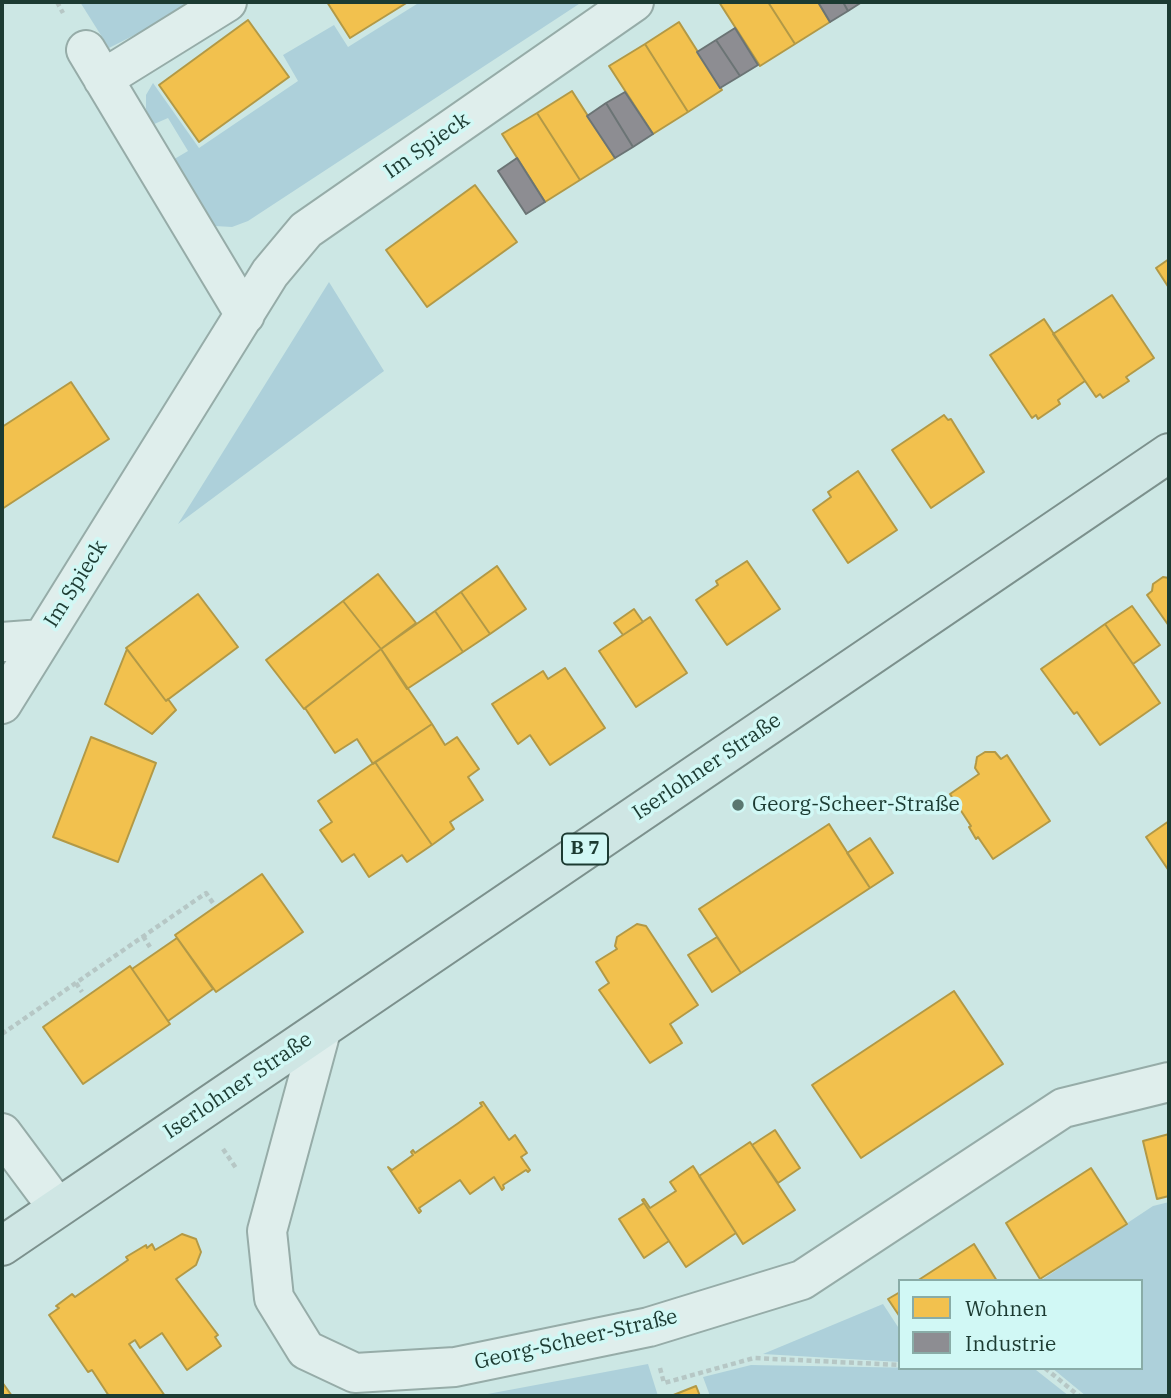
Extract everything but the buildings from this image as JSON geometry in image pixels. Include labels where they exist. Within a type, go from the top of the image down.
[{"type":"main road","name":"Iserlohner Straße","points":[[2,1246],[1169,453]]},
{"type":"street","points":[[227,2],[94,64],[244,315]]},
{"type":"street","name":"Im Spieck","points":[[2,704],[270,273],[306,230],[634,2]]},
{"type":"street","name":"Im Spieck","points":[[2,642],[41,639]]},
{"type":"street","name":"Georg-Scheer-Straße","points":[[321,1031],[268,1231],[274,1298],[306,1350],[355,1373],[455,1367],[649,1327],[802,1280],[1063,1108],[1169,1082]]},
{"type":"street","points":[[2,1133],[57,1208]]},
{"type":"path","points":[[2,1034],[206,893],[214,903]]},
{"type":"path","points":[[143,936],[150,947]]},
{"type":"path","points":[[76,982],[82,992]]},
{"type":"path","points":[[228,1157],[236,1168]]},
{"type":"path","points":[[664,1383],[754,1358],[898,1365]]},
{"type":"path","points":[[1047,1370],[1079,1396]]},
{"type":"shaded area","points":[[80,2],[192,2],[109,48]]},
{"type":"shaded area","points":[[420,2],[582,2],[248,221],[232,227],[215,226],[200,210],[171,161],[188,151],[168,118],[152,125],[146,109],[146,95],[153,83],[199,148],[298,81],[283,55],[334,25],[348,47]]},
{"type":"shaded area","points":[[329,282],[384,371],[178,524]]},
{"type":"shaded area","points":[[1169,1202],[1169,1396],[1086,1396],[1054,1370],[1143,1370],[1143,1279],[1043,1279],[1153,1206]]},
{"type":"shaded area","points":[[883,1304],[898,1327],[898,1362],[763,1354]]},
{"type":"shaded area","points":[[648,1364],[658,1396],[477,1396]]},
{"type":"shaded area","points":[[751,1365],[898,1368],[898,1370],[1036,1370],[1069,1396],[710,1396],[703,1377]]},
{"type":"place","name":"Georg-Scheer-Straße","points":[[738,805]]}]
